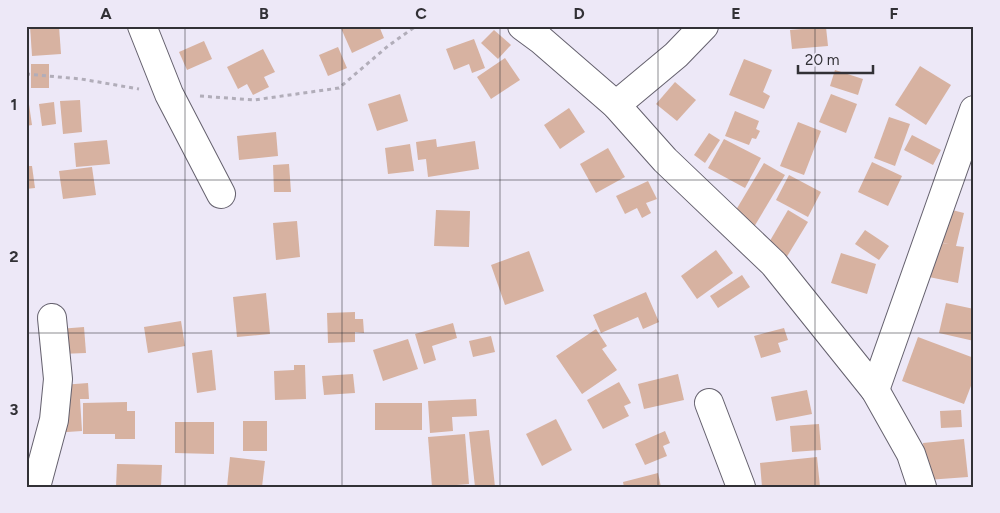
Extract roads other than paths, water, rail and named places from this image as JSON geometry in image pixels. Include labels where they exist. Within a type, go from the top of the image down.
[{"type":"street","points":[[142,26],[169,94],[221,194]]},
{"type":"street","points":[[522,26],[616,104],[665,160],[774,264],[875,390],[911,454],[922,487]]},
{"type":"street","points":[[616,104],[676,56],[704,26]]},
{"type":"street","points":[[875,390],[974,110]]},
{"type":"street","points":[[36,487],[54,420],[58,379],[52,318]]},
{"type":"street","points":[[709,403],[741,487]]}]
